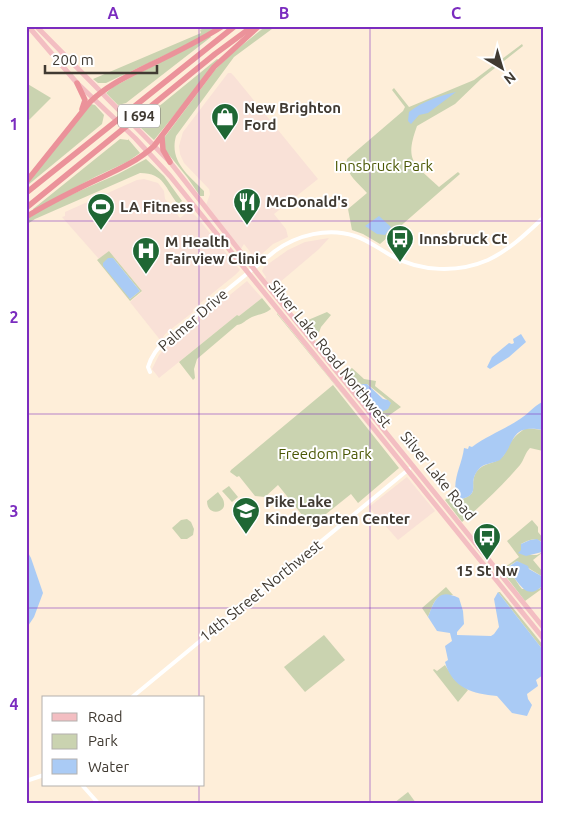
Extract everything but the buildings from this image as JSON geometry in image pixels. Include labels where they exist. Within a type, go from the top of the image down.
[{"type":"highway","points":[[26,182],[100,92],[113,83],[193,44],[223,26]]},
{"type":"highway","name":"I 694","points":[[26,194],[235,26]]},
{"type":"highway","name":"I 694","points":[[26,208],[215,54],[253,26]]},
{"type":"highway","points":[[26,217],[56,199],[125,166],[148,152],[214,67],[259,26]]},
{"type":"highway","points":[[77,83],[85,100],[81,113]]},
{"type":"highway","points":[[162,135],[162,150],[170,162]]},
{"type":"main road","name":"Silver Lake Road Northwest","points":[[28,26],[77,83],[135,138],[170,176],[543,638]]},
{"type":"main road","name":"Silver Lake Road","points":[[36,26],[170,162],[253,268],[543,627]]},
{"type":"street","name":"Palmer Drive","points":[[150,372],[148,364],[162,343],[253,268],[275,251],[294,240],[311,235],[336,232],[362,238],[391,256],[410,264],[429,268],[459,268],[480,263],[497,255],[510,247],[543,218]]},
{"type":"street","name":"14th Street Northwest","points":[[133,696],[413,465]]},
{"type":"street","points":[[26,781],[42,776]]},
{"type":"street","points":[[83,786],[98,803]]},
{"type":"shaded area","points":[[228,73],[234,76],[318,179],[274,214],[286,229],[288,237],[273,244],[254,261],[244,244],[241,249],[206,205],[210,194],[209,189],[184,163],[180,154],[179,146],[183,132]]},
{"type":"shaded area","points":[[144,179],[158,183],[164,191],[165,199],[180,218],[189,211],[196,216],[240,270],[165,334],[161,341],[130,302],[142,292],[140,288],[109,251],[99,259],[62,217],[65,216],[65,212],[137,180]]},
{"type":"shaded area","points":[[329,238],[319,249],[273,288],[265,279],[266,277],[262,271],[264,267],[288,250],[305,242]]},
{"type":"shaded area","points":[[247,281],[262,298],[239,316],[237,315],[159,378],[152,369],[159,355],[166,347]]},
{"type":"shaded area","points":[[407,477],[435,511],[398,540],[369,507]]},
{"type":"green space","points":[[208,26],[219,26],[195,41],[106,83],[98,83],[93,79],[201,33],[200,30]]},
{"type":"green space","points":[[266,26],[276,26],[234,57],[176,136],[175,153],[181,167],[204,191],[204,196],[200,196],[165,150],[164,138],[215,70],[231,54]]},
{"type":"green space","points":[[210,36],[126,103],[118,105],[106,93],[113,87]]},
{"type":"green space","name":"Innsbruck Park","points":[[522,44],[523,46],[481,79],[455,104],[417,126],[411,147],[414,161],[418,167],[439,187],[458,172],[460,174],[380,244],[352,230],[348,209],[367,193],[350,173],[347,159],[403,111],[405,107],[392,90],[394,88],[409,107],[474,80]]},
{"type":"green space","points":[[217,59],[219,60],[154,140],[141,128],[143,126],[141,121]]},
{"type":"green space","points":[[26,83],[51,98],[26,123]]},
{"type":"green space","points":[[91,104],[95,105],[104,115],[102,124],[28,185],[27,184]]},
{"type":"green space","points":[[120,139],[128,139],[140,153],[127,162],[33,209],[38,205]]},
{"type":"green space","points":[[146,159],[164,176],[182,201],[178,204],[160,179],[140,173],[35,219],[26,225],[26,220],[50,204],[118,174]]},
{"type":"green space","points":[[109,251],[142,291],[130,301],[97,260]],"holes":[[[113,258],[140,291],[130,299]]]},
{"type":"green space","points":[[262,298],[271,309],[237,325],[197,359],[194,369],[195,378],[193,380],[179,362],[237,315],[239,316]]},
{"type":"green space","points":[[327,312],[331,315],[321,327],[316,341],[301,323]]},
{"type":"green space","points":[[277,313],[398,462],[277,314]]},
{"type":"green space","points":[[352,368],[364,379],[376,381],[375,386],[401,407],[381,421],[342,374]],"holes":[[[367,384],[391,403],[355,387]]]},
{"type":"green space","name":"Freedom Park","points":[[333,385],[399,468],[358,503],[351,494],[311,526],[278,485],[265,497],[255,496],[239,476],[237,477],[230,472]]},
{"type":"green space","points":[[526,428],[543,430],[543,451],[530,448],[513,473],[462,522],[445,500],[454,493],[458,500],[470,495],[477,471],[482,466],[502,457],[513,439]]},
{"type":"green space","points":[[229,486],[238,497],[232,502],[222,491]]},
{"type":"green space","points":[[218,492],[224,506],[220,511],[216,512],[210,509],[207,501]]},
{"type":"green space","points":[[187,519],[191,522],[194,529],[193,535],[187,539],[181,539],[172,528],[181,520]]},
{"type":"green space","points":[[532,520],[538,527],[543,543],[537,540],[529,540],[521,544],[521,550],[524,555],[537,555],[543,552],[533,560],[543,572],[543,577],[517,561],[507,567],[507,570],[522,589],[539,589],[543,585],[543,588],[525,601],[501,570],[519,557],[507,541]]},
{"type":"green space","points":[[446,587],[453,595],[439,597],[428,617],[422,608]]},
{"type":"green space","points":[[498,592],[500,592],[543,645],[543,650]]},
{"type":"green space","points":[[324,635],[345,660],[305,692],[284,667]]},
{"type":"green space","points":[[445,665],[454,679],[468,690],[458,702],[433,670],[437,671]]},
{"type":"green space","points":[[408,792],[416,803],[394,803]]},
{"type":"water","points":[[456,92],[428,113],[419,115],[411,124],[408,121],[409,112],[420,105],[437,97]]},
{"type":"water","points":[[379,216],[391,227],[385,235],[377,234],[365,226]]},
{"type":"water","points":[[108,258],[113,258],[140,291],[130,299],[103,266],[103,263]]},
{"type":"water","points":[[521,334],[526,342],[509,357],[490,369],[487,367],[492,357],[509,343],[514,343],[513,339]]},
{"type":"water","points":[[367,384],[383,399],[391,403],[388,409],[377,414],[355,387]]},
{"type":"water","points":[[542,402],[543,430],[532,429],[519,432],[500,460],[485,465],[478,470],[473,480],[473,492],[466,498],[458,500],[455,487],[464,448],[472,447],[514,423]]},
{"type":"water","points":[[537,539],[543,543],[542,552],[526,556],[518,553],[521,550],[521,544]]},
{"type":"water","points":[[26,549],[43,593],[34,617],[26,629]]},
{"type":"water","points":[[517,561],[528,566],[529,569],[543,577],[543,585],[531,592],[522,588],[507,570]]},
{"type":"water","points":[[498,592],[543,650],[543,675],[536,680],[538,686],[527,694],[532,705],[527,716],[512,713],[497,696],[480,694],[458,684],[448,671],[445,662],[448,660],[445,646],[452,641],[450,633],[437,631],[428,617],[438,597],[446,594],[452,595],[459,598],[463,611],[464,624],[457,632],[457,635],[491,636],[499,627],[494,599]]},
{"type":"place","name":"New Brighton Ford","points":[[225,141]]},
{"type":"place","name":"McDonald's","points":[[247,226]]},
{"type":"place","name":"LA Fitness","points":[[101,231]]},
{"type":"place","name":"Innsbruck Ct","points":[[400,263]]},
{"type":"place","name":"M Health Fairview Clinic","points":[[146,275]]},
{"type":"place","name":"Pike Lake Kindergarten Center","points":[[246,535]]},
{"type":"place","name":"15 St Nw","points":[[487,561]]}]
